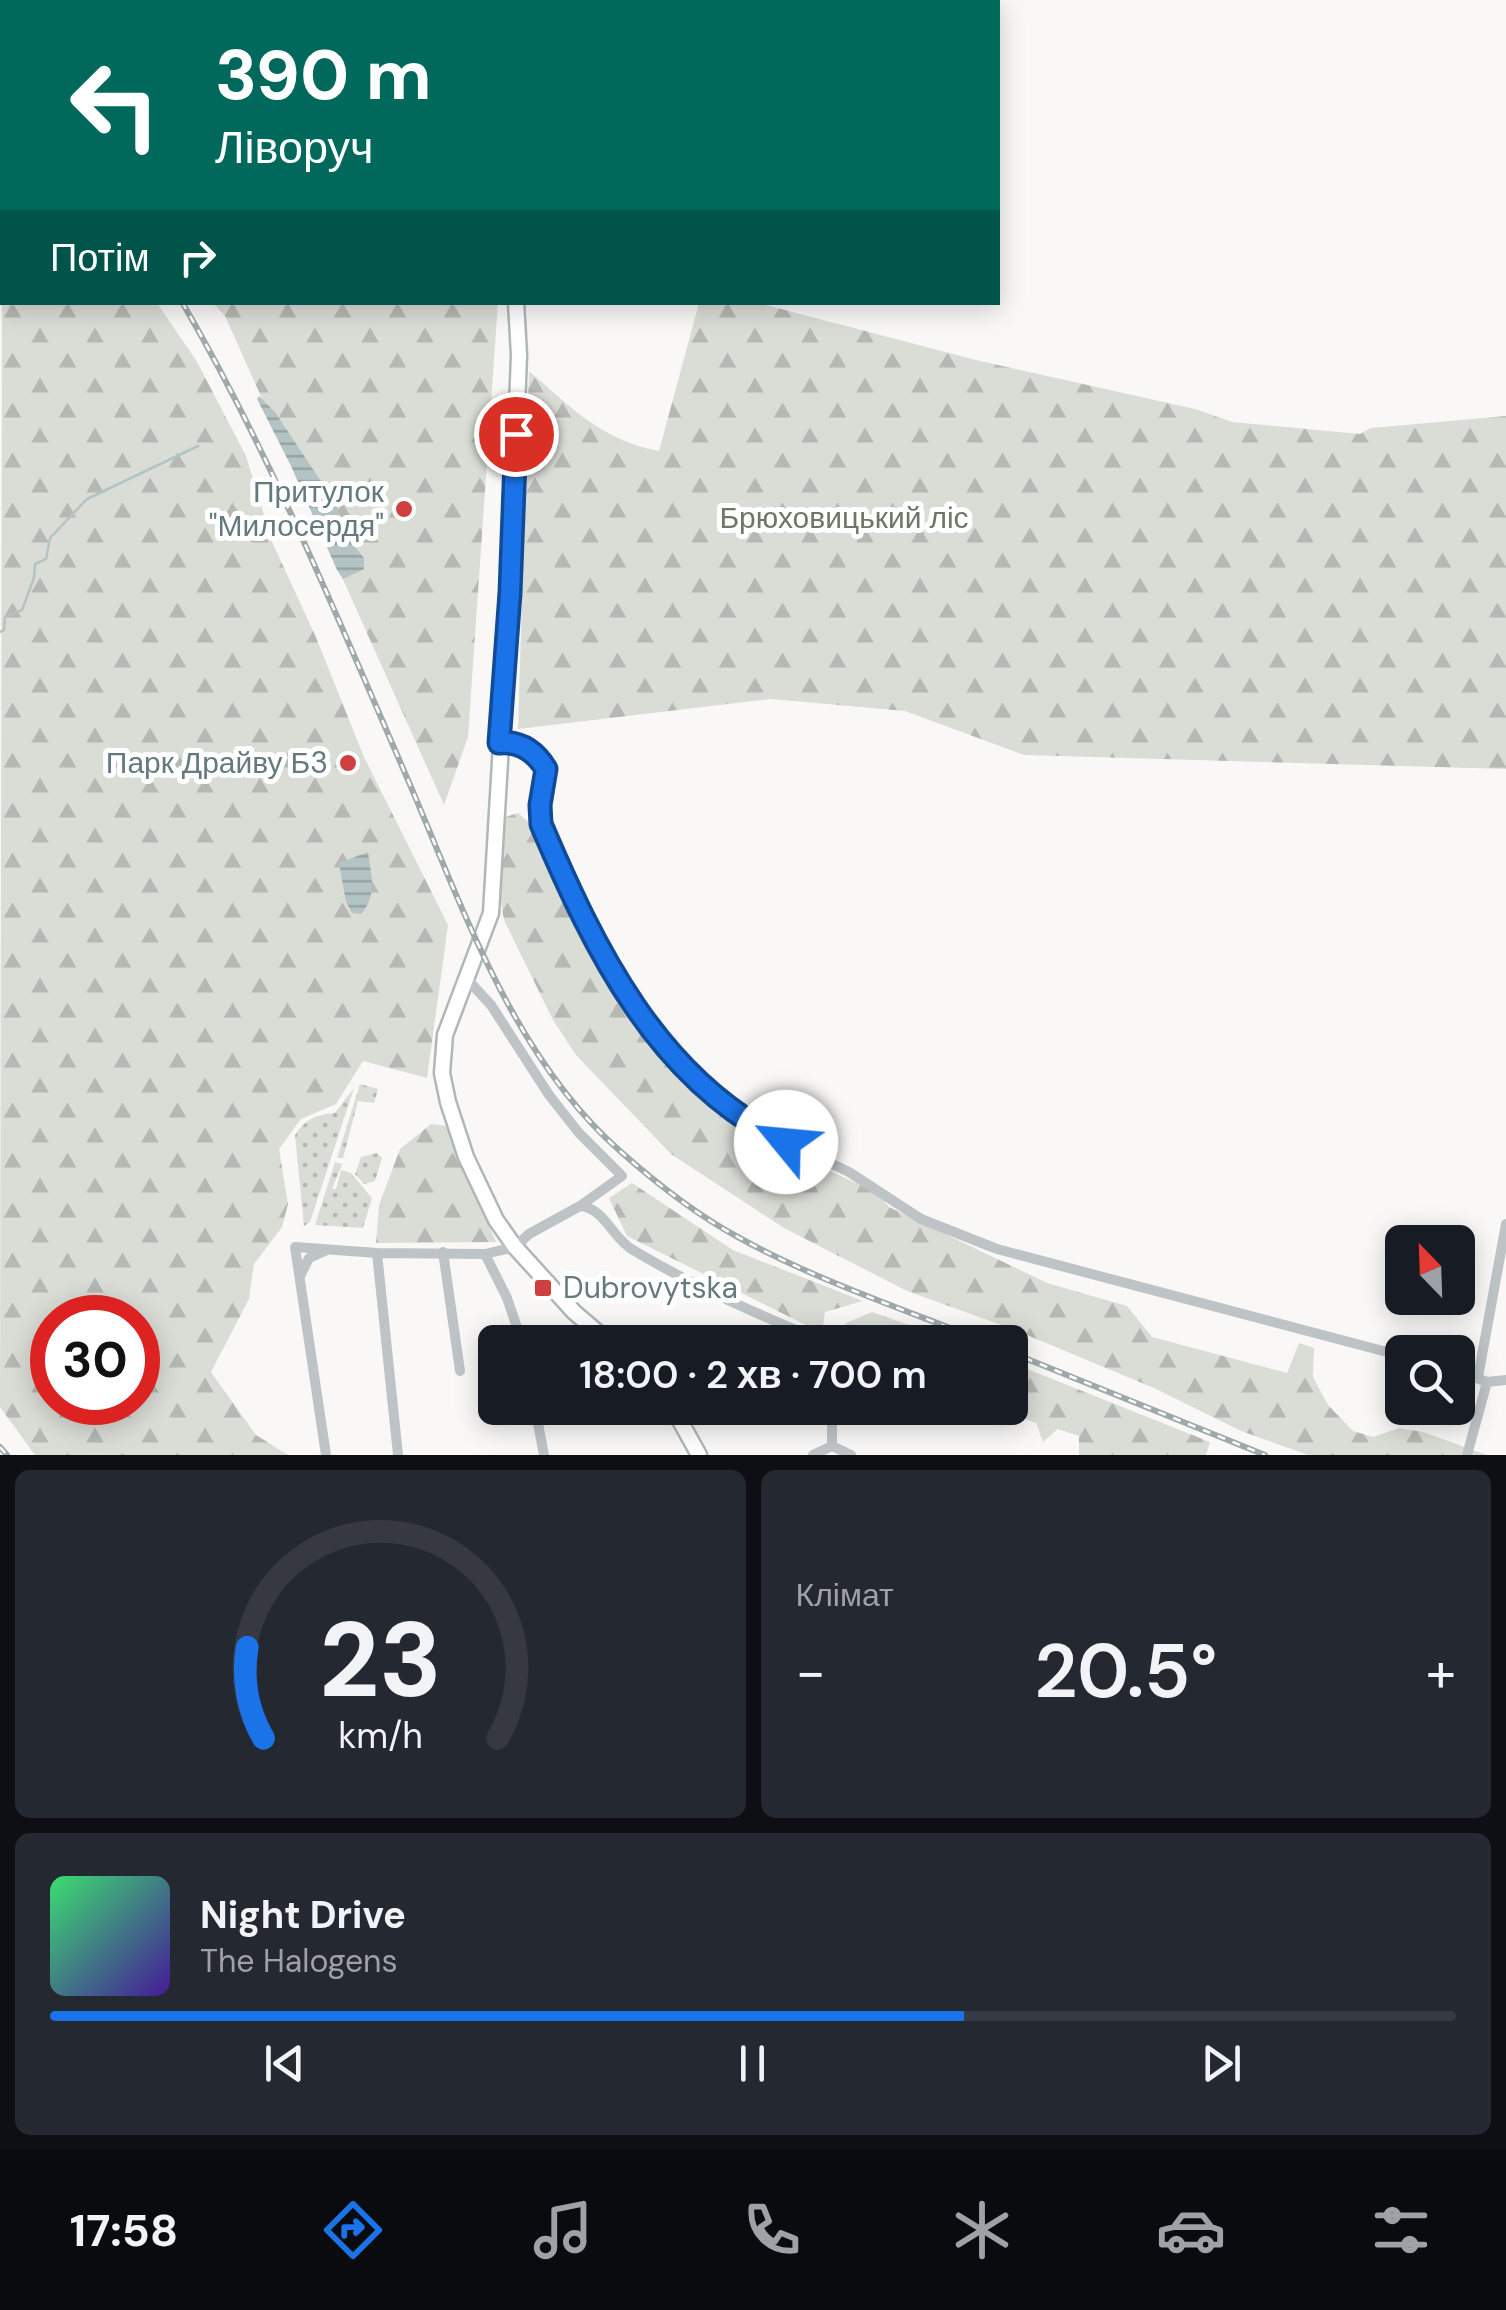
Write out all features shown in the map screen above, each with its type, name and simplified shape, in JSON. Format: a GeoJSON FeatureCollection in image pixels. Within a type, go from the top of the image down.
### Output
{"type":"FeatureCollection","features":[{"type":"Feature","properties":{"kind":"main road"},"geometry":{"type":"LineString","coordinates":[[516,305],[519,355],[510,593],[491,913],[445,1035],[444,1085],[477,1184],[515,1248],[589,1325]]}},
{"type":"Feature","properties":{"kind":"main road"},"geometry":{"type":"LineString","coordinates":[[682,1425],[699,1455]]}},
{"type":"Feature","properties":{"kind":"street"},"geometry":{"type":"LineString","coordinates":[[499,743],[514,742],[538,756],[546,769],[541,824],[599,952],[691,1077],[728,1110],[754,1127],[849,1172],[921,1219],[996,1249],[1385,1351]]}},
{"type":"Feature","properties":{"kind":"street"},"geometry":{"type":"LineString","coordinates":[[326,1455],[295,1247],[485,1254],[515,1248],[528,1234],[580,1206],[622,1176],[549,1096],[492,1004],[466,978]]}},
{"type":"Feature","properties":{"kind":"street"},"geometry":{"type":"LineString","coordinates":[[580,1206],[600,1215],[622,1244],[693,1286],[785,1325]]}},
{"type":"Feature","properties":{"kind":"street"},"geometry":{"type":"LineString","coordinates":[[1467,1455],[1506,1224]]}},
{"type":"Feature","properties":{"kind":"street"},"geometry":{"type":"LineString","coordinates":[[299,1277],[309,1258],[329,1250]]}},
{"type":"Feature","properties":{"kind":"street"},"geometry":{"type":"LineString","coordinates":[[443,1252],[460,1371]]}},
{"type":"Feature","properties":{"kind":"street"},"geometry":{"type":"LineString","coordinates":[[377,1253],[398,1455]]}},
{"type":"Feature","properties":{"kind":"street"},"geometry":{"type":"LineString","coordinates":[[485,1254],[508,1298],[517,1325]]}},
{"type":"Feature","properties":{"kind":"street"},"geometry":{"type":"LineString","coordinates":[[1475,1377],[1506,1380]]}},
{"type":"Feature","properties":{"kind":"street"},"geometry":{"type":"LineString","coordinates":[[538,1425],[544,1455]]}},
{"type":"Feature","properties":{"kind":"street"},"geometry":{"type":"LineString","coordinates":[[832,1425],[832,1446]]}},
{"type":"Feature","properties":{"kind":"street"},"geometry":{"type":"LineString","coordinates":[[814,1455],[832,1446]]}},
{"type":"Feature","properties":{"kind":"street"},"geometry":{"type":"LineString","coordinates":[[832,1446],[851,1455]]}},
{"type":"Feature","properties":{"kind":"green space"},"geometry":{"type":"Polygon","coordinates":[[[2,305],[158,305],[196,360],[246,456],[273,544],[364,757],[448,925],[427,1078],[363,1061],[336,1104],[301,1119],[279,1149],[288,1204],[282,1227],[254,1264],[249,1299],[211,1372],[256,1435],[288,1455],[35,1455],[0,1407],[2,305]]]}},
{"type":"Feature","properties":{"kind":"green space"},"geometry":{"type":"Polygon","coordinates":[[[215,305],[498,305],[468,737],[444,805],[225,316],[215,305]]]}},
{"type":"Feature","properties":{"kind":"green space","name":"Брюховицький ліс"},"geometry":{"type":"Polygon","coordinates":[[[698,305],[766,305],[976,360],[1195,409],[1232,422],[1360,434],[1371,428],[1506,416],[1506,769],[1024,755],[905,711],[771,699],[518,729],[529,371],[604,431],[659,451],[698,305]]]}},
{"type":"Feature","properties":{"kind":"green space"},"geometry":{"type":"Polygon","coordinates":[[[518,813],[537,829],[590,943],[640,1026],[708,1104],[771,1143],[877,1193],[889,1207],[1047,1283],[1127,1306],[1152,1337],[1287,1373],[1299,1343],[1314,1348],[1313,1377],[1328,1405],[1353,1431],[1373,1437],[1399,1428],[1423,1432],[1487,1455],[1308,1455],[1241,1431],[1154,1388],[1028,1335],[1028,1325],[1001,1325],[907,1291],[784,1228],[671,1154],[576,1055],[553,1020],[504,920],[500,896],[506,817],[518,813]]]}},
{"type":"Feature","properties":{"kind":"green space"},"geometry":{"type":"Polygon","coordinates":[[[360,1084],[378,1089],[374,1103],[358,1101],[343,1158],[337,1158],[360,1084]]]}},
{"type":"Feature","properties":{"kind":"green space"},"geometry":{"type":"Polygon","coordinates":[[[354,1088],[310,1222],[304,1226],[295,1135],[312,1119],[335,1113],[354,1088]]]}},
{"type":"Feature","properties":{"kind":"green space"},"geometry":{"type":"Polygon","coordinates":[[[431,1124],[447,1126],[496,1242],[376,1243],[379,1205],[400,1149],[431,1124]]]}},
{"type":"Feature","properties":{"kind":"green space"},"geometry":{"type":"Polygon","coordinates":[[[377,1153],[382,1158],[375,1181],[364,1184],[355,1174],[361,1157],[377,1153]]]}},
{"type":"Feature","properties":{"kind":"green space"},"geometry":{"type":"Polygon","coordinates":[[[335,1162],[342,1164],[332,1189],[336,1189],[341,1170],[351,1173],[372,1198],[363,1228],[315,1225],[335,1162]]]}},
{"type":"Feature","properties":{"kind":"green space"},"geometry":{"type":"Polygon","coordinates":[[[632,1183],[733,1250],[863,1301],[825,1312],[823,1325],[806,1325],[627,1236],[609,1198],[632,1183]]]}},
{"type":"Feature","properties":{"kind":"green space"},"geometry":{"type":"Polygon","coordinates":[[[872,1312],[909,1325],[845,1325],[872,1312]]]}},
{"type":"Feature","properties":{"kind":"green space"},"geometry":{"type":"Polygon","coordinates":[[[1028,1369],[1210,1442],[1206,1455],[1079,1455],[1079,1436],[1058,1429],[1043,1442],[1036,1423],[1028,1420],[1028,1369]]]}},
{"type":"Feature","properties":{"kind":"shaded area"},"geometry":{"type":"Polygon","coordinates":[[[259,396],[275,412],[336,504],[350,541],[364,558],[364,569],[343,579],[337,570],[257,399],[259,396]]]}},
{"type":"Feature","properties":{"kind":"shaded area"},"geometry":{"type":"Polygon","coordinates":[[[368,852],[370,900],[361,914],[352,913],[346,902],[339,863],[368,852]]]}},
{"type":"Feature","properties":{"kind":"waterway"},"geometry":{"type":"LineString","coordinates":[[0,632],[4,630],[5,617],[22,610],[35,564],[46,559],[50,538],[87,499],[198,446]]}},
{"type":"Feature","properties":{"kind":"railway"},"geometry":{"type":"LineString","coordinates":[[184,305],[245,419],[302,538],[494,978],[549,1071],[582,1113],[620,1151],[720,1227],[828,1280],[943,1325]]}},
{"type":"Feature","properties":{"kind":"railway"},"geometry":{"type":"LineString","coordinates":[[1028,1359],[1265,1455]]}},
{"type":"Feature","properties":{"kind":"railway"},"geometry":{"type":"LineString","coordinates":[[0,1447],[7,1455]]}},
{"type":"Feature","properties":{"kind":"place","name":"Притулок \"Милосердя\""},"geometry":{"type":"Point","coordinates":[404,509]}},
{"type":"Feature","properties":{"kind":"place","name":"Парк Драйву Б3"},"geometry":{"type":"Point","coordinates":[348,763]}},
{"type":"Feature","properties":{"kind":"place","name":"Dubrovytska"},"geometry":{"type":"Point","coordinates":[543,1288]}},
{"type":"Feature","properties":{"kind":"route"},"geometry":{"type":"LineString","coordinates":[[516,434],[499,743],[514,742],[538,756],[546,769],[541,824],[599,952],[633,1002],[710,1096],[754,1127],[786,1142]]}}]}
